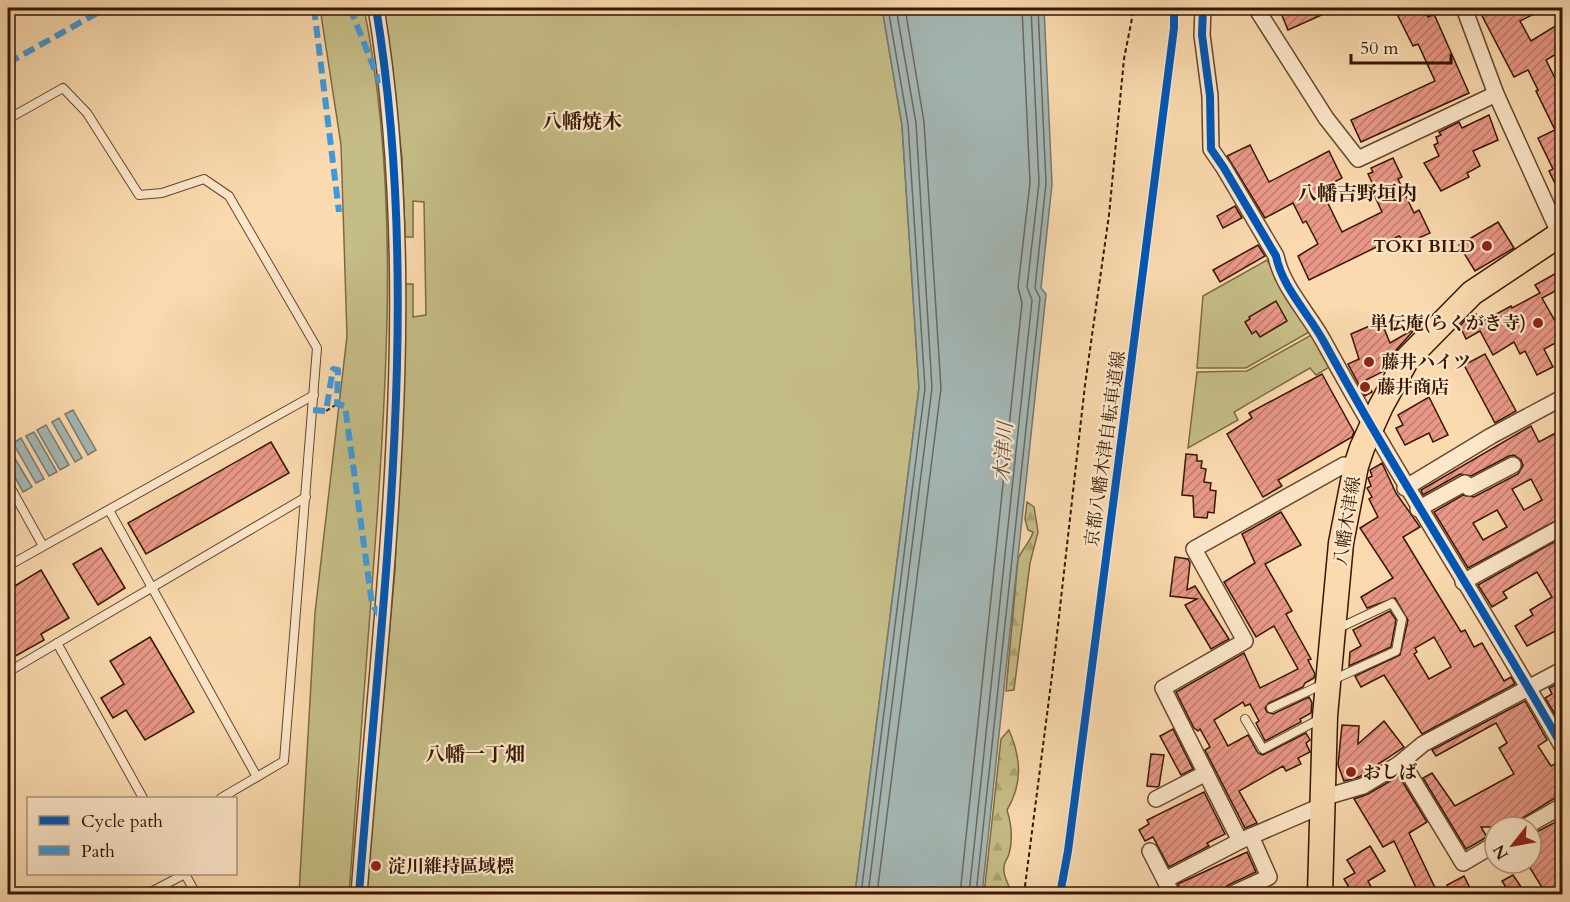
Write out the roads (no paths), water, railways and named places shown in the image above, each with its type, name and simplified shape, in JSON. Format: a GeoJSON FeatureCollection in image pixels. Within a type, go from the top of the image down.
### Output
{"type":"FeatureCollection","features":[{"type":"Feature","properties":{"kind":"main road","name":"八幡木津線"},"geometry":{"type":"LineString","coordinates":[[1320,894],[1325,716],[1341,543],[1356,466],[1371,428],[1407,359],[1472,293],[1561,234]]}},
{"type":"Feature","properties":{"kind":"street"},"geometry":{"type":"LineString","coordinates":[[359,894],[390,500],[397,334],[396,175],[387,76],[376,8]]}},
{"type":"Feature","properties":{"kind":"street"},"geometry":{"type":"LineString","coordinates":[[1203,8],[1202,35],[1210,96],[1213,155],[1224,168],[1276,256],[1279,270],[1322,338],[1405,488],[1530,688],[1563,746]]}},
{"type":"Feature","properties":{"kind":"street"},"geometry":{"type":"LineString","coordinates":[[1256,8],[1326,118],[1358,159],[1496,94]]}},
{"type":"Feature","properties":{"kind":"street"},"geometry":{"type":"LineString","coordinates":[[1464,8],[1496,94],[1561,234]]}},
{"type":"Feature","properties":{"kind":"street"},"geometry":{"type":"LineString","coordinates":[[1405,488],[1491,436],[1563,398]]}},
{"type":"Feature","properties":{"kind":"street"},"geometry":{"type":"LineString","coordinates":[[1232,894],[1269,877],[1206,773],[1163,688],[1245,641],[1194,549],[1344,465],[1356,466]]}},
{"type":"Feature","properties":{"kind":"street"},"geometry":{"type":"LineString","coordinates":[[1418,509],[1466,483],[1469,488],[1513,465]]}},
{"type":"Feature","properties":{"kind":"street"},"geometry":{"type":"LineString","coordinates":[[1463,582],[1563,527]]}},
{"type":"Feature","properties":{"kind":"street"},"geometry":{"type":"LineString","coordinates":[[1150,851],[1168,887],[1246,839],[1321,802],[1363,786],[1402,762],[1423,744],[1563,670]]}},
{"type":"Feature","properties":{"kind":"street"},"geometry":{"type":"LineString","coordinates":[[1402,762],[1463,862],[1483,851]]}},
{"type":"Feature","properties":{"kind":"street"},"geometry":{"type":"LineString","coordinates":[[1156,799],[1206,773]]}},
{"type":"Feature","properties":{"kind":"street"},"geometry":{"type":"LineString","coordinates":[[1543,817],[1563,806]]}},
{"type":"Feature","properties":{"kind":"lane"},"geometry":{"type":"LineString","coordinates":[[8,119],[63,88],[87,113],[138,195],[162,193],[204,179],[229,196],[317,348],[284,761],[223,797]]}},
{"type":"Feature","properties":{"kind":"lane"},"geometry":{"type":"LineString","coordinates":[[8,566],[314,395]]}},
{"type":"Feature","properties":{"kind":"lane"},"geometry":{"type":"LineString","coordinates":[[8,483],[43,546]]}},
{"type":"Feature","properties":{"kind":"lane"},"geometry":{"type":"LineString","coordinates":[[8,672],[306,497]]}},
{"type":"Feature","properties":{"kind":"lane"},"geometry":{"type":"LineString","coordinates":[[109,510],[257,777]]}},
{"type":"Feature","properties":{"kind":"lane"},"geometry":{"type":"LineString","coordinates":[[1271,708],[1396,651],[1402,619],[1392,603],[1334,630]]}},
{"type":"Feature","properties":{"kind":"lane"},"geometry":{"type":"LineString","coordinates":[[57,643],[142,797]]}},
{"type":"Feature","properties":{"kind":"lane"},"geometry":{"type":"LineString","coordinates":[[1245,719],[1263,749],[1325,716]]}},
{"type":"Feature","properties":{"kind":"lane"},"geometry":{"type":"LineString","coordinates":[[147,894],[181,875]]}},
{"type":"Feature","properties":{"kind":"lane"},"geometry":{"type":"LineString","coordinates":[[186,875],[196,894]]}},
{"type":"Feature","properties":{"kind":"water","name":"木津川"},"geometry":{"type":"Polygon","coordinates":[[[882,8],[1044,8],[1052,184],[1041,288],[1046,294],[982,894],[855,894],[919,388],[902,125],[882,8]]]}},
{"type":"Feature","properties":{"kind":"water"},"geometry":{"type":"Polygon","coordinates":[[[73,410],[96,450],[88,455],[65,414],[73,410]]]}},
{"type":"Feature","properties":{"kind":"water"},"geometry":{"type":"Polygon","coordinates":[[[59,418],[82,458],[75,462],[52,422],[59,418]]]}},
{"type":"Feature","properties":{"kind":"water"},"geometry":{"type":"Polygon","coordinates":[[[46,425],[69,465],[60,470],[37,430],[46,425]]]}},
{"type":"Feature","properties":{"kind":"water"},"geometry":{"type":"Polygon","coordinates":[[[34,432],[57,472],[49,476],[26,436],[34,432]]]}},
{"type":"Feature","properties":{"kind":"water"},"geometry":{"type":"Polygon","coordinates":[[[21,438],[44,479],[36,483],[13,443],[21,438]]]}},
{"type":"Feature","properties":{"kind":"water"},"geometry":{"type":"Polygon","coordinates":[[[8,447],[32,487],[23,492],[8,464],[8,447]]]}},
{"type":"Feature","properties":{"kind":"place","name":"TOKI BILD"},"geometry":{"type":"Point","coordinates":[1487,246]}},
{"type":"Feature","properties":{"kind":"place","name":"単伝庵(らくがき寺)"},"geometry":{"type":"Point","coordinates":[1538,323]}},
{"type":"Feature","properties":{"kind":"place","name":"藤井ハイツ"},"geometry":{"type":"Point","coordinates":[1369,362]}},
{"type":"Feature","properties":{"kind":"place","name":"藤井商店"},"geometry":{"type":"Point","coordinates":[1365,387]}},
{"type":"Feature","properties":{"kind":"place","name":"おしば"},"geometry":{"type":"Point","coordinates":[1351,772]}},
{"type":"Feature","properties":{"kind":"place","name":"淀川維持區域標"},"geometry":{"type":"Point","coordinates":[376,866]}},
{"type":"Feature","properties":{"kind":"district","name":"八幡焼木"},"geometry":{"type":"Point","coordinates":[582,121]}},
{"type":"Feature","properties":{"kind":"district","name":"八幡吉野垣内"},"geometry":{"type":"Point","coordinates":[1357,193]}},
{"type":"Feature","properties":{"kind":"district","name":"八幡一丁畑"},"geometry":{"type":"Point","coordinates":[475,754]}}]}
